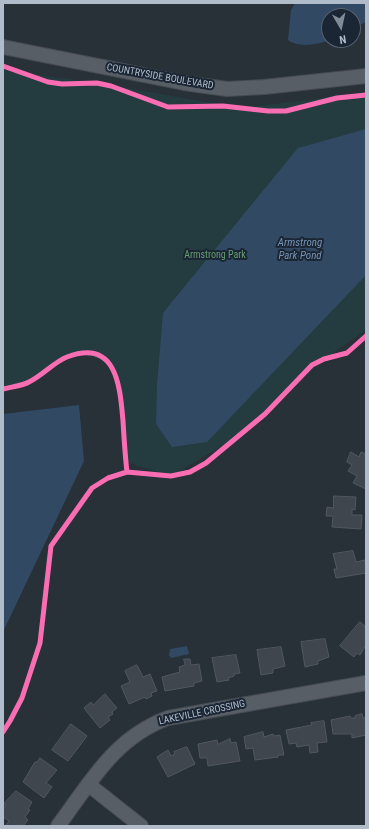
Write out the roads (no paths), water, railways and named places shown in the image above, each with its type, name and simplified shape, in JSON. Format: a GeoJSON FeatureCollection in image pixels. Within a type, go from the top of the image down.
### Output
{"type":"FeatureCollection","features":[{"type":"Feature","properties":{"kind":"street","name":"COUNTRYSIDE BOULEVARD"},"geometry":{"type":"LineString","coordinates":[[3,47],[184,83],[227,89],[366,76]]}},
{"type":"Feature","properties":{"kind":"street","name":"LAKEVILLE CROSSING"},"geometry":{"type":"LineString","coordinates":[[58,826],[88,785],[126,740],[156,723],[168,718],[366,683]]}},
{"type":"Feature","properties":{"kind":"street"},"geometry":{"type":"LineString","coordinates":[[88,785],[141,826]]}},
{"type":"Feature","properties":{"kind":"water"},"geometry":{"type":"Polygon","coordinates":[[[295,3],[366,3],[366,22],[361,24],[361,8],[321,8],[321,42],[302,45],[292,43],[288,40],[291,10],[295,3]]]}},
{"type":"Feature","properties":{"kind":"water","name":"Armstrong Park Pond"},"geometry":{"type":"Polygon","coordinates":[[[366,129],[366,275],[207,442],[172,447],[156,424],[157,385],[163,313],[298,148],[366,129]]]}},
{"type":"Feature","properties":{"kind":"water"},"geometry":{"type":"Polygon","coordinates":[[[79,405],[84,461],[3,632],[3,414],[79,405]]]}},
{"type":"Feature","properties":{"kind":"water"},"geometry":{"type":"Polygon","coordinates":[[[187,646],[189,654],[171,658],[169,655],[170,649],[187,646]]]}},
{"type":"Feature","properties":{"kind":"park label","name":"Armstrong Park"},"geometry":{"type":"Point","coordinates":[215,255]}}]}
